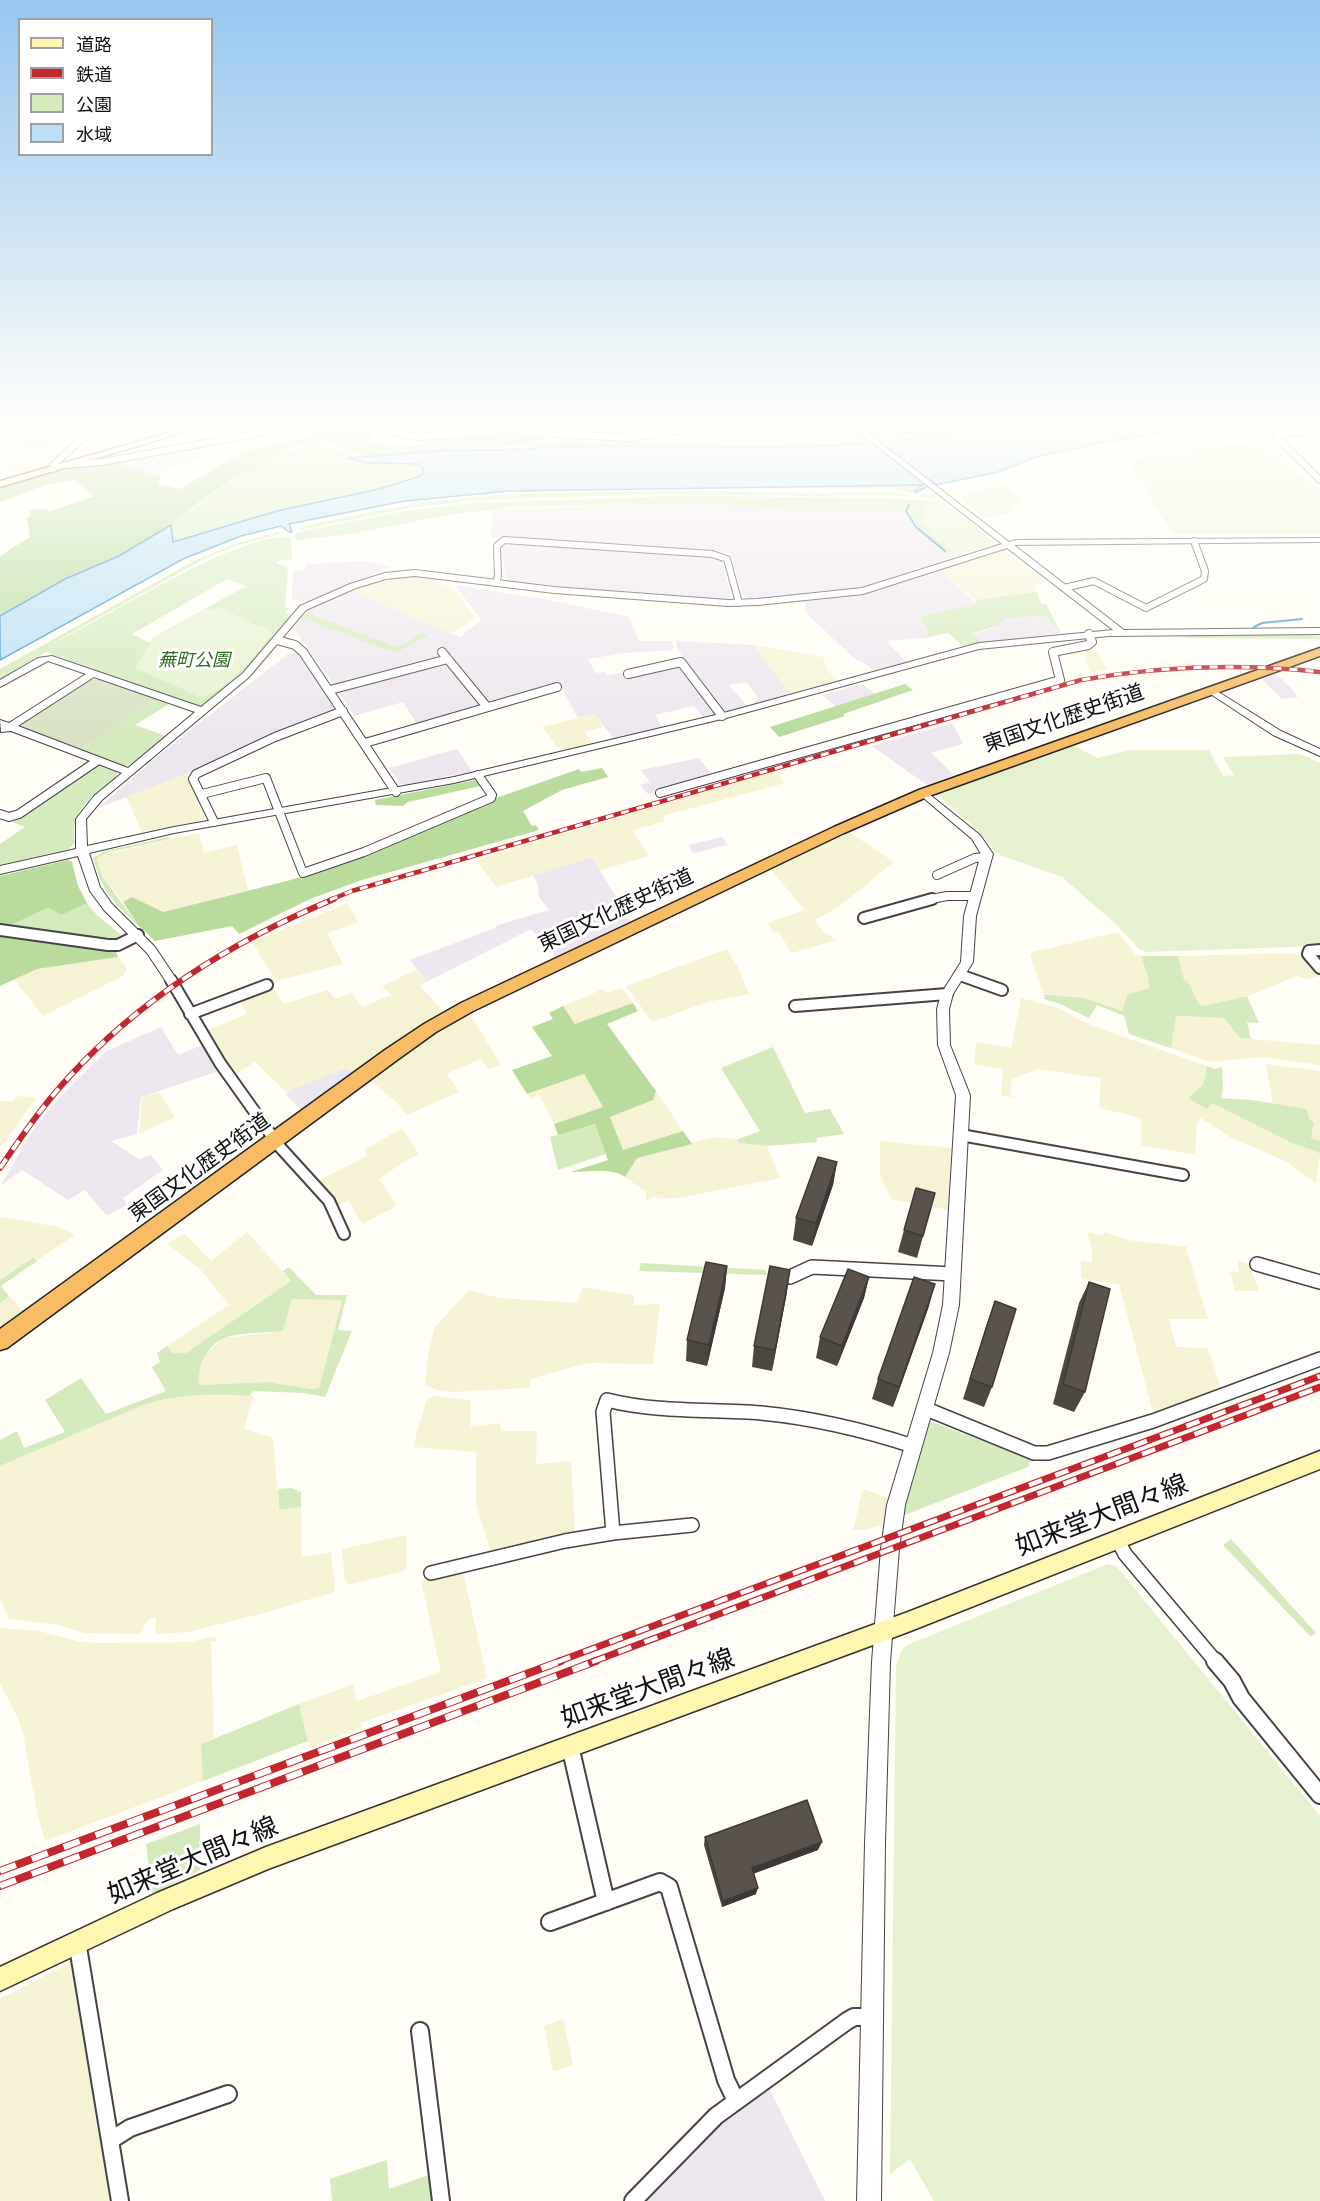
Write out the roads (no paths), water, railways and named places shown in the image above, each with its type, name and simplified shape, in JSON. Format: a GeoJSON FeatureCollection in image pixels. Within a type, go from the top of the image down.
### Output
{"type":"FeatureCollection","features":[{"type":"Feature","properties":{"kind":"highway","name":"東国文化歴史街道"},"geometry":{"type":"LineString","coordinates":[[0,1341],[391,1055],[430,1028],[467,1007],[839,830],[924,793],[1212,691],[1278,664],[1320,652]]}},
{"type":"Feature","properties":{"kind":"main road","name":"如来堂大間々線"},"geometry":{"type":"LineString","coordinates":[[0,1979],[77,1941],[266,1858],[885,1630],[1320,1460]]}},
{"type":"Feature","properties":{"kind":"street"},"geometry":{"type":"LineString","coordinates":[[987,528],[1121,632]]}},
{"type":"Feature","properties":{"kind":"street"},"geometry":{"type":"LineString","coordinates":[[496,583],[498,576],[497,546],[504,540],[712,554],[727,559],[739,603]]}},
{"type":"Feature","properties":{"kind":"street"},"geometry":{"type":"LineString","coordinates":[[344,1234],[332,1206],[275,1140],[215,1057],[171,980],[138,934],[108,907],[94,888],[82,850],[80,825],[84,812],[246,675],[307,605],[378,578],[415,573],[554,590],[739,603],[863,591],[1007,543],[1320,540]]}},
{"type":"Feature","properties":{"kind":"street"},"geometry":{"type":"LineString","coordinates":[[1065,588],[1094,581],[1146,608],[1204,579],[1205,571],[1194,541]]}},
{"type":"Feature","properties":{"kind":"street"},"geometry":{"type":"LineString","coordinates":[[0,870],[214,822],[396,792],[478,775],[722,716],[970,648],[1121,632],[1320,631]]}},
{"type":"Feature","properties":{"kind":"street"},"geometry":{"type":"LineString","coordinates":[[660,793],[1060,680],[1053,652],[1088,645],[1092,642],[1089,634]]}},
{"type":"Feature","properties":{"kind":"street"},"geometry":{"type":"LineString","coordinates":[[278,640],[291,643],[302,650],[396,792]]}},
{"type":"Feature","properties":{"kind":"street"},"geometry":{"type":"LineString","coordinates":[[330,690],[445,656],[487,707]]}},
{"type":"Feature","properties":{"kind":"street"},"geometry":{"type":"LineString","coordinates":[[0,684],[45,659],[53,659],[202,711]]}},
{"type":"Feature","properties":{"kind":"street"},"geometry":{"type":"LineString","coordinates":[[628,674],[681,662],[722,716]]}},
{"type":"Feature","properties":{"kind":"street"},"geometry":{"type":"LineString","coordinates":[[0,733],[5,725],[94,673]]}},
{"type":"Feature","properties":{"kind":"street"},"geometry":{"type":"LineString","coordinates":[[364,743],[557,687]]}},
{"type":"Feature","properties":{"kind":"street"},"geometry":{"type":"LineString","coordinates":[[1212,691],[1277,733],[1320,753]]}},
{"type":"Feature","properties":{"kind":"street"},"geometry":{"type":"LineString","coordinates":[[214,822],[194,779],[196,774],[275,737],[343,711]]}},
{"type":"Feature","properties":{"kind":"street"},"geometry":{"type":"LineString","coordinates":[[5,725],[129,772]]}},
{"type":"Feature","properties":{"kind":"street"},"geometry":{"type":"LineString","coordinates":[[0,814],[9,817],[19,814],[97,761]]}},
{"type":"Feature","properties":{"kind":"street"},"geometry":{"type":"LineString","coordinates":[[202,794],[266,778],[303,873],[364,852],[491,798],[492,795],[478,775]]}},
{"type":"Feature","properties":{"kind":"street"},"geometry":{"type":"LineString","coordinates":[[868,2201],[881,1662],[894,1514],[948,1321],[953,1274],[963,1095],[942,1035],[943,1009],[947,994],[969,957],[969,924],[986,857],[986,849],[980,840],[924,793]]}},
{"type":"Feature","properties":{"kind":"street"},"geometry":{"type":"LineString","coordinates":[[937,875],[975,858],[986,857]]}},
{"type":"Feature","properties":{"kind":"street"},"geometry":{"type":"LineString","coordinates":[[864,918],[936,899],[959,895],[975,896]]}},
{"type":"Feature","properties":{"kind":"street"},"geometry":{"type":"LineString","coordinates":[[0,930],[108,945],[118,945],[138,934]]}},
{"type":"Feature","properties":{"kind":"street"},"geometry":{"type":"LineString","coordinates":[[1320,950],[1309,951],[1308,954],[1320,968]]}},
{"type":"Feature","properties":{"kind":"street"},"geometry":{"type":"LineString","coordinates":[[960,975],[1002,990]]}},
{"type":"Feature","properties":{"kind":"street"},"geometry":{"type":"LineString","coordinates":[[190,1014],[267,986]]}},
{"type":"Feature","properties":{"kind":"street"},"geometry":{"type":"LineString","coordinates":[[795,1006],[947,994]]}},
{"type":"Feature","properties":{"kind":"street"},"geometry":{"type":"LineString","coordinates":[[961,1135],[1183,1175]]}},
{"type":"Feature","properties":{"kind":"street"},"geometry":{"type":"LineString","coordinates":[[1257,1264],[1320,1282]]}},
{"type":"Feature","properties":{"kind":"street"},"geometry":{"type":"LineString","coordinates":[[790,1277],[812,1267],[953,1274]]}},
{"type":"Feature","properties":{"kind":"street"},"geometry":{"type":"LineString","coordinates":[[924,1408],[1041,1454],[1153,1420],[1320,1359]]}},
{"type":"Feature","properties":{"kind":"street"},"geometry":{"type":"LineString","coordinates":[[613,1533],[603,1412],[607,1400],[627,1405],[698,1412],[737,1412],[810,1419],[856,1428],[913,1446]]}},
{"type":"Feature","properties":{"kind":"street"},"geometry":{"type":"LineString","coordinates":[[431,1573],[565,1541],[613,1533],[693,1526]]}},
{"type":"Feature","properties":{"kind":"street"},"geometry":{"type":"LineString","coordinates":[[1117,1539],[1125,1554],[1232,1681],[1241,1698],[1320,1795]]}},
{"type":"Feature","properties":{"kind":"street"},"geometry":{"type":"LineString","coordinates":[[570,1746],[606,1902]]}},
{"type":"Feature","properties":{"kind":"street"},"geometry":{"type":"LineString","coordinates":[[550,1922],[660,1882],[669,1887],[726,2080],[736,2101]]}},
{"type":"Feature","properties":{"kind":"street"},"geometry":{"type":"LineString","coordinates":[[77,1941],[120,2201]]}},
{"type":"Feature","properties":{"kind":"street"},"geometry":{"type":"LineString","coordinates":[[633,2201],[699,2132],[736,2101],[847,2021],[854,2017],[872,2018]]}},
{"type":"Feature","properties":{"kind":"street"},"geometry":{"type":"LineString","coordinates":[[420,2031],[441,2201]]}},
{"type":"Feature","properties":{"kind":"street"},"geometry":{"type":"LineString","coordinates":[[111,2139],[129,2128],[228,2094]]}},
{"type":"Feature","properties":{"kind":"water"},"geometry":{"type":"Polygon","coordinates":[[[166,528],[171,528],[173,542],[221,528],[274,528],[241,536],[183,559],[0,660],[0,616],[65,579],[119,556],[166,528]]]}},
{"type":"Feature","properties":{"kind":"waterway"},"geometry":{"type":"LineString","coordinates":[[917,528],[945,551]]}},
{"type":"Feature","properties":{"kind":"waterway"},"geometry":{"type":"LineString","coordinates":[[1254,627],[1262,623],[1302,619]]}},
{"type":"Feature","properties":{"kind":"railway"},"geometry":{"type":"LineString","coordinates":[[330,900],[352,891],[1081,680],[1200,667],[1260,667],[1320,672]]}},
{"type":"Feature","properties":{"kind":"railway"},"geometry":{"type":"LineString","coordinates":[[0,1168],[59,1088],[97,1048],[127,1021],[159,996],[226,952],[297,915],[334,899]]}},
{"type":"Feature","properties":{"kind":"railway"},"geometry":{"type":"LineString","coordinates":[[557,1662],[1320,1376]]}},
{"type":"Feature","properties":{"kind":"railway"},"geometry":{"type":"LineString","coordinates":[[592,1662],[1320,1387]]}},
{"type":"Feature","properties":{"kind":"railway"},"geometry":{"type":"LineString","coordinates":[[0,1871],[561,1661]]}},
{"type":"Feature","properties":{"kind":"railway"},"geometry":{"type":"LineString","coordinates":[[0,1886],[596,1661]]}},
{"type":"Feature","properties":{"kind":"park label","name":"蕪町公園"},"geometry":{"type":"Point","coordinates":[194,661]}}]}
